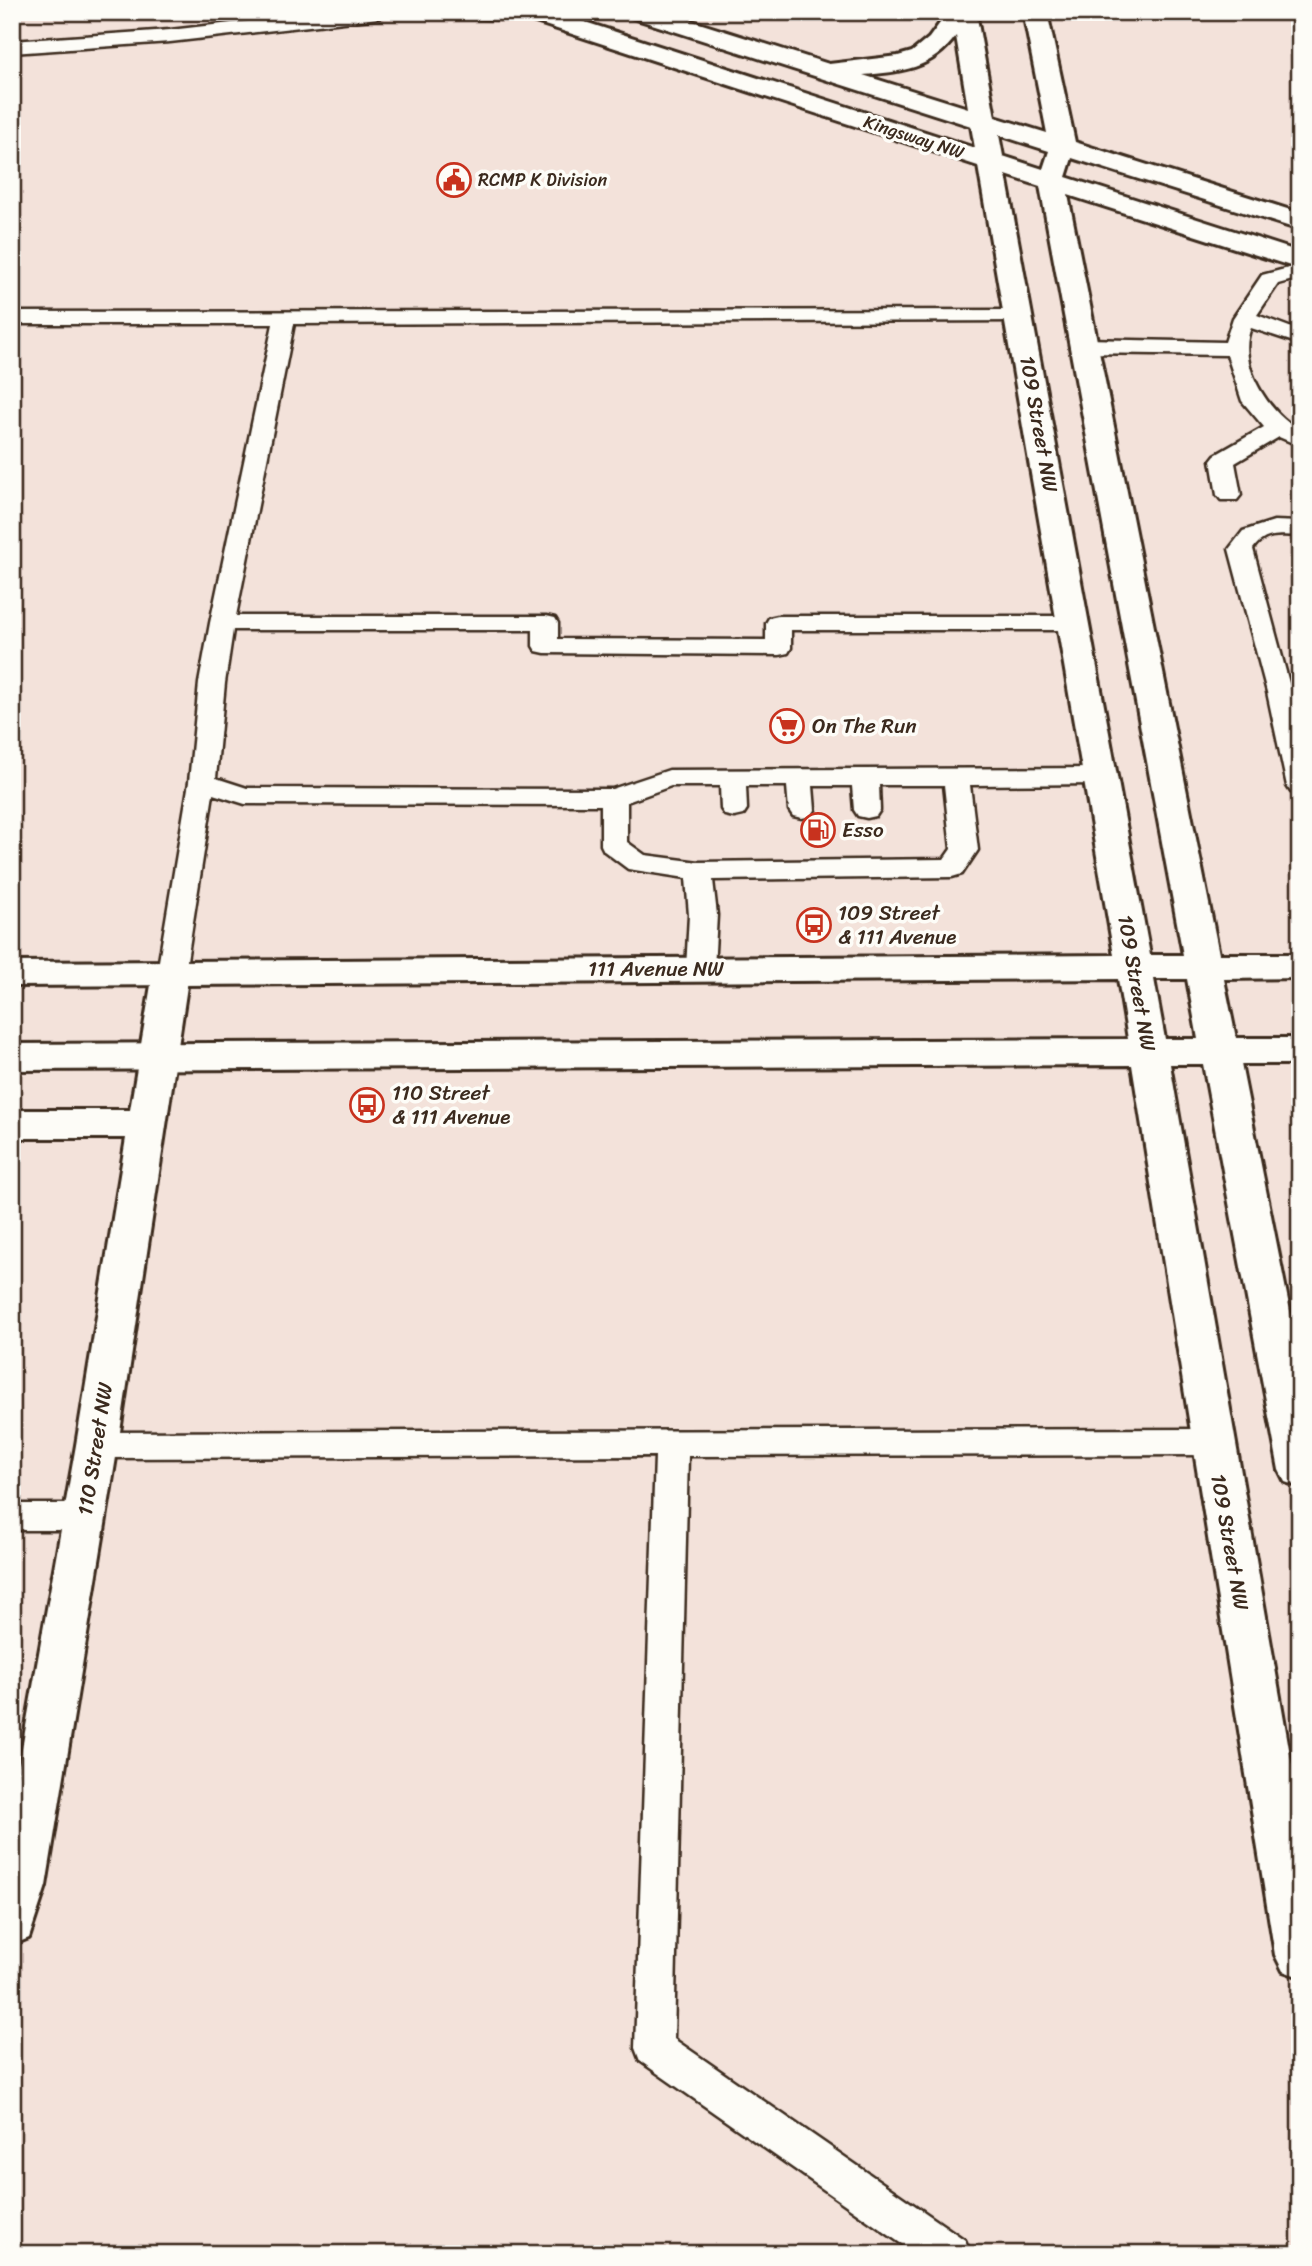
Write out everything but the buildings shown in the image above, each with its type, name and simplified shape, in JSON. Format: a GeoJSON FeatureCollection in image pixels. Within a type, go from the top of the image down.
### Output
{"type":"FeatureCollection","features":[{"type":"Feature","properties":{"kind":"main road","name":"Kingsway NW"},"geometry":{"type":"LineString","coordinates":[[639,12],[1300,222]]}},
{"type":"Feature","properties":{"kind":"main road"},"geometry":{"type":"LineString","coordinates":[[823,71],[905,61],[928,54],[962,12]]}},
{"type":"Feature","properties":{"kind":"main road","name":"109 Street NW"},"geometry":{"type":"LineString","coordinates":[[962,12],[992,162],[1101,776],[1300,1955]]}},
{"type":"Feature","properties":{"kind":"main road"},"geometry":{"type":"LineString","coordinates":[[1035,12],[1063,147],[1052,181],[1298,1449]]}},
{"type":"Feature","properties":{"kind":"main road","name":"Kingsway NW"},"geometry":{"type":"LineString","coordinates":[[534,14],[1300,261]]}},
{"type":"Feature","properties":{"kind":"main road","name":"111 Avenue NW"},"geometry":{"type":"LineString","coordinates":[[12,974],[1300,966]]}},
{"type":"Feature","properties":{"kind":"main road","name":"110 Street NW"},"geometry":{"type":"LineString","coordinates":[[12,1923],[22,1886],[85,1517],[171,973]]}},
{"type":"Feature","properties":{"kind":"main road"},"geometry":{"type":"LineString","coordinates":[[12,1057],[1300,1051]]}},
{"type":"Feature","properties":{"kind":"main road"},"geometry":{"type":"LineString","coordinates":[[12,1124],[146,1124]]}},
{"type":"Feature","properties":{"kind":"lane"},"geometry":{"type":"LineString","coordinates":[[281,23],[304,12]]}},
{"type":"Feature","properties":{"kind":"lane"},"geometry":{"type":"LineString","coordinates":[[12,47],[170,36],[379,12]]}},
{"type":"Feature","properties":{"kind":"lane"},"geometry":{"type":"LineString","coordinates":[[471,12],[534,14]]}},
{"type":"Feature","properties":{"kind":"lane"},"geometry":{"type":"LineString","coordinates":[[1300,271],[1270,280],[1244,318],[1235,339],[1253,401],[1278,428],[1300,439]]}},
{"type":"Feature","properties":{"kind":"lane"},"geometry":{"type":"LineString","coordinates":[[12,318],[1020,316]]}},
{"type":"Feature","properties":{"kind":"lane"},"geometry":{"type":"LineString","coordinates":[[171,973],[202,782],[212,683],[222,623],[285,317]]}},
{"type":"Feature","properties":{"kind":"lane"},"geometry":{"type":"LineString","coordinates":[[1244,318],[1300,338]]}},
{"type":"Feature","properties":{"kind":"lane"},"geometry":{"type":"LineString","coordinates":[[1084,346],[1237,349]]}},
{"type":"Feature","properties":{"kind":"lane"},"geometry":{"type":"LineString","coordinates":[[1229,495],[1223,460],[1278,428]]}},
{"type":"Feature","properties":{"kind":"lane"},"geometry":{"type":"LineString","coordinates":[[1300,529],[1283,528],[1254,533],[1245,540],[1241,549],[1280,692],[1300,786]]}},
{"type":"Feature","properties":{"kind":"lane"},"geometry":{"type":"LineString","coordinates":[[222,623],[546,623],[545,646],[779,648],[778,623],[1073,623]]}},
{"type":"Feature","properties":{"kind":"lane"},"geometry":{"type":"LineString","coordinates":[[202,782],[245,796],[614,797],[669,778],[1101,776]]}},
{"type":"Feature","properties":{"kind":"lane"},"geometry":{"type":"LineString","coordinates":[[865,777],[867,810]]}},
{"type":"Feature","properties":{"kind":"lane"},"geometry":{"type":"LineString","coordinates":[[614,797],[614,845],[638,863],[699,871],[736,860],[873,860],[953,868],[965,850],[956,777]]}},
{"type":"Feature","properties":{"kind":"lane"},"geometry":{"type":"LineString","coordinates":[[733,778],[734,809]]}},
{"type":"Feature","properties":{"kind":"lane"},"geometry":{"type":"LineString","coordinates":[[799,778],[802,810]]}},
{"type":"Feature","properties":{"kind":"lane"},"geometry":{"type":"LineString","coordinates":[[699,871],[703,915],[700,969]]}},
{"type":"Feature","properties":{"kind":"lane"},"geometry":{"type":"LineString","coordinates":[[97,1445],[1213,1442]]}},
{"type":"Feature","properties":{"kind":"lane"},"geometry":{"type":"LineString","coordinates":[[672,1445],[654,2048],[951,2254]]}},
{"type":"Feature","properties":{"kind":"lane"},"geometry":{"type":"LineString","coordinates":[[12,1517],[85,1517]]}},
{"type":"Feature","properties":{"kind":"place","name":"RCMP K Division"},"geometry":{"type":"Point","coordinates":[454,180]}},
{"type":"Feature","properties":{"kind":"place","name":"On The Run"},"geometry":{"type":"Point","coordinates":[787,726]}},
{"type":"Feature","properties":{"kind":"place","name":"Esso"},"geometry":{"type":"Point","coordinates":[818,830]}},
{"type":"Feature","properties":{"kind":"place","name":"109 Street & 111 Avenue"},"geometry":{"type":"Point","coordinates":[814,925]}},
{"type":"Feature","properties":{"kind":"place","name":"110 Street & 111 Avenue"},"geometry":{"type":"Point","coordinates":[367,1105]}}]}
